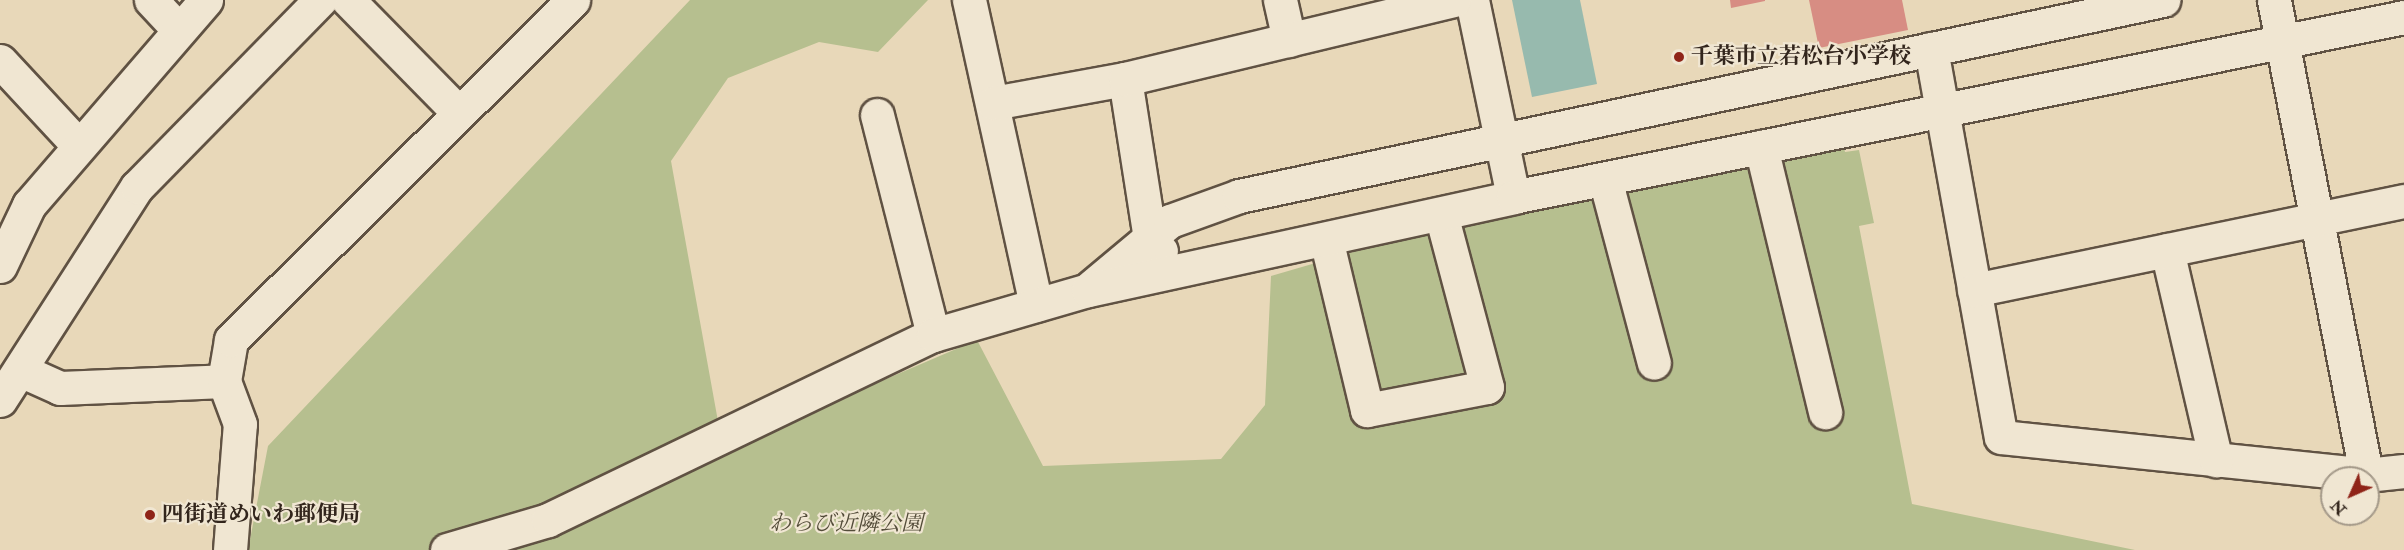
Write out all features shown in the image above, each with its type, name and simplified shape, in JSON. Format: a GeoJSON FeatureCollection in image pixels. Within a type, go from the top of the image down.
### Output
{"type":"FeatureCollection","features":[{"type":"Feature","properties":{"kind":"street"},"geometry":{"type":"LineString","coordinates":[[151,0],[179,30]]}},
{"type":"Feature","properties":{"kind":"street"},"geometry":{"type":"LineString","coordinates":[[0,266],[29,205],[78,145],[206,0]]}},
{"type":"Feature","properties":{"kind":"street"},"geometry":{"type":"LineString","coordinates":[[0,400],[137,187],[320,0]]}},
{"type":"Feature","properties":{"kind":"street"},"geometry":{"type":"LineString","coordinates":[[348,0],[459,114]]}},
{"type":"Feature","properties":{"kind":"street"},"geometry":{"type":"LineString","coordinates":[[230,550],[240,424],[224,381],[231,340],[573,0]]}},
{"type":"Feature","properties":{"kind":"street"},"geometry":{"type":"LineString","coordinates":[[969,0],[1036,305]]}},
{"type":"Feature","properties":{"kind":"street"},"geometry":{"type":"LineString","coordinates":[[1280,0],[1289,40]]}},
{"type":"Feature","properties":{"kind":"street"},"geometry":{"type":"LineString","coordinates":[[993,103],[1125,80],[1454,0]]}},
{"type":"Feature","properties":{"kind":"street"},"geometry":{"type":"LineString","coordinates":[[1472,0],[1503,140],[1513,197]]}},
{"type":"Feature","properties":{"kind":"street"},"geometry":{"type":"LineString","coordinates":[[1088,291],[1170,221],[1239,196],[2163,0]]}},
{"type":"Feature","properties":{"kind":"street"},"geometry":{"type":"LineString","coordinates":[[2274,0],[2364,466]]}},
{"type":"Feature","properties":{"kind":"street"},"geometry":{"type":"LineString","coordinates":[[447,550],[548,520],[933,335],[1036,305],[1088,291],[1513,197],[2404,17]]}},
{"type":"Feature","properties":{"kind":"street"},"geometry":{"type":"LineString","coordinates":[[1931,49],[2001,437],[2320,470]]}},
{"type":"Feature","properties":{"kind":"street"},"geometry":{"type":"LineString","coordinates":[[0,61],[78,145]]}},
{"type":"Feature","properties":{"kind":"street"},"geometry":{"type":"LineString","coordinates":[[1125,80],[1150,239],[1179,271]]}},
{"type":"Feature","properties":{"kind":"street"},"geometry":{"type":"LineString","coordinates":[[877,115],[933,335]]}},
{"type":"Feature","properties":{"kind":"street"},"geometry":{"type":"LineString","coordinates":[[1761,147],[1825,412]]}},
{"type":"Feature","properties":{"kind":"street"},"geometry":{"type":"LineString","coordinates":[[1605,179],[1654,363]]}},
{"type":"Feature","properties":{"kind":"street"},"geometry":{"type":"LineString","coordinates":[[1974,290],[2404,201]]}},
{"type":"Feature","properties":{"kind":"street"},"geometry":{"type":"LineString","coordinates":[[1326,239],[1367,410],[1487,387],[1441,214]]}},
{"type":"Feature","properties":{"kind":"street"},"geometry":{"type":"LineString","coordinates":[[2167,250],[2216,460]]}},
{"type":"Feature","properties":{"kind":"street"},"geometry":{"type":"LineString","coordinates":[[20,370],[60,388],[224,381]]}},
{"type":"Feature","properties":{"kind":"street"},"geometry":{"type":"LineString","coordinates":[[2380,474],[2404,471]]}},
{"type":"Feature","properties":{"kind":"green space","name":"わらび近隣公園"},"geometry":{"type":"Polygon","coordinates":[[[690,0],[928,0],[878,52],[819,42],[728,78],[671,161],[723,449],[977,340],[1043,466],[1221,459],[1265,405],[1271,276],[1501,209],[1843,144],[1845,152],[1859,150],[1874,223],[1859,226],[1912,504],[2135,550],[248,550],[268,446],[690,0]]]}},
{"type":"Feature","properties":{"kind":"water"},"geometry":{"type":"Polygon","coordinates":[[[1512,0],[1580,0],[1597,84],[1532,97],[1512,0]]]}},
{"type":"Feature","properties":{"kind":"building"},"geometry":{"type":"Polygon","coordinates":[[[1730,0],[1765,0],[1765,1],[1731,8],[1730,0]]]}},
{"type":"Feature","properties":{"kind":"building"},"geometry":{"type":"Polygon","coordinates":[[[1809,0],[1902,0],[1908,30],[1819,48],[1809,0]]]}},
{"type":"Feature","properties":{"kind":"place","name":"千葉市立若松台小学校"},"geometry":{"type":"Point","coordinates":[1679,57]}},
{"type":"Feature","properties":{"kind":"place","name":"四街道めいわ郵便局"},"geometry":{"type":"Point","coordinates":[150,515]}}]}
